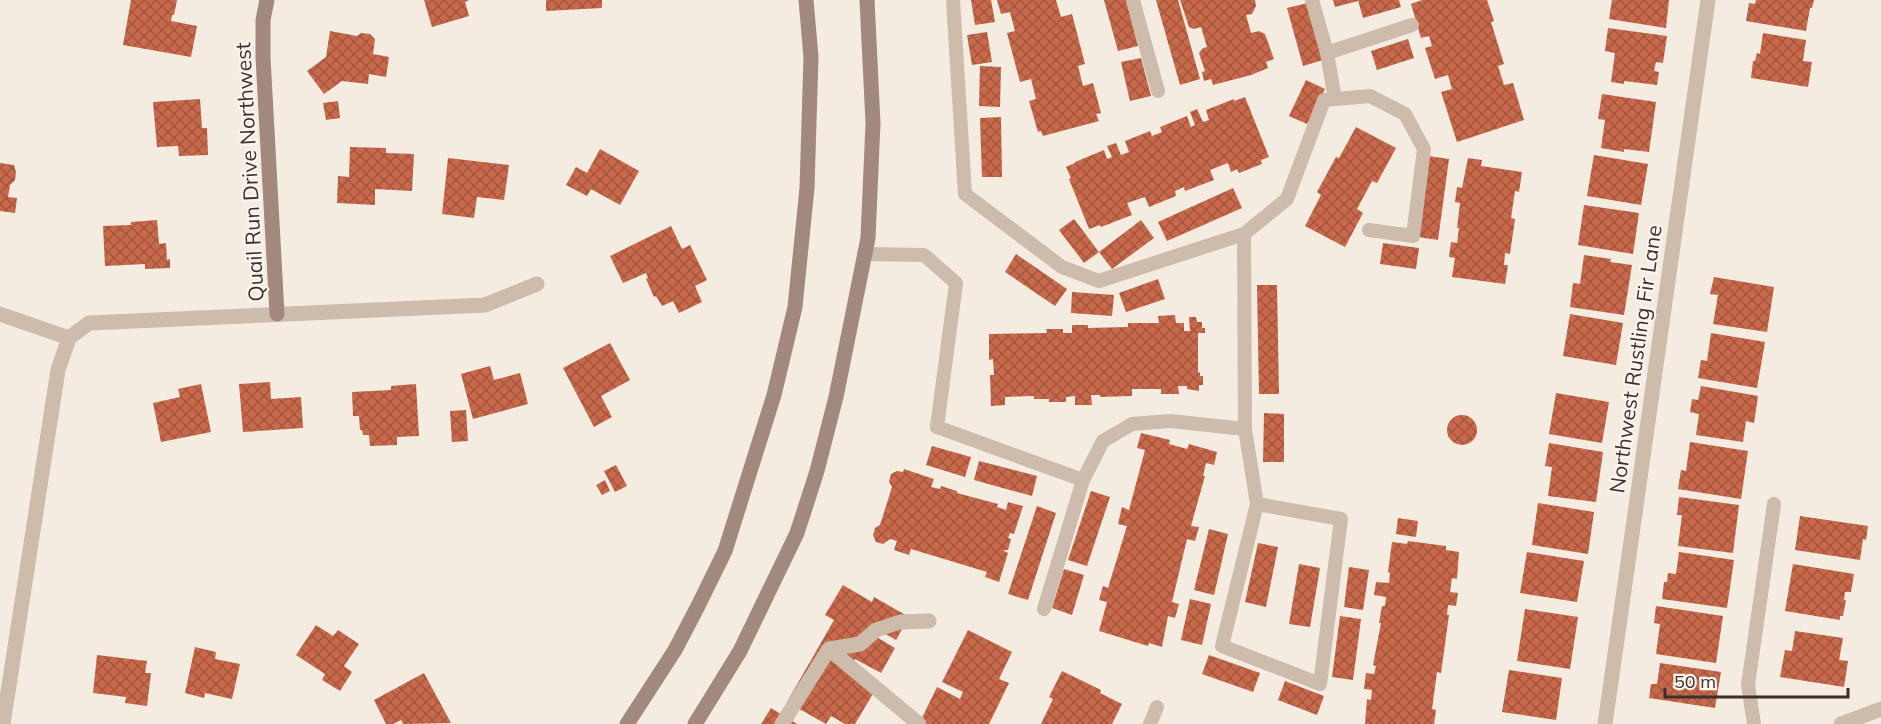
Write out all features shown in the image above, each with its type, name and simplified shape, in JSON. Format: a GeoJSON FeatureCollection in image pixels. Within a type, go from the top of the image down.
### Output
{"type":"FeatureCollection","features":[{"type":"Feature","properties":{"kind":"main road","name":"Quail Run Drive Northwest"},"geometry":{"type":"LineString","coordinates":[[267,0],[263,20],[263,57],[277,314]]}},
{"type":"Feature","properties":{"kind":"main road"},"geometry":{"type":"LineString","coordinates":[[627,724],[675,650],[725,551],[774,395],[795,307],[807,188],[811,57],[806,0]]}},
{"type":"Feature","properties":{"kind":"main road"},"geometry":{"type":"LineString","coordinates":[[695,724],[740,651],[797,533],[817,471],[836,397],[868,238],[873,123],[867,0]]}},
{"type":"Feature","properties":{"kind":"street","name":"Northwest Rustling Fir Lane"},"geometry":{"type":"LineString","coordinates":[[1605,724],[1708,0]]}},
{"type":"Feature","properties":{"kind":"street"},"geometry":{"type":"LineString","coordinates":[[277,314],[486,305],[537,284]]}},
{"type":"Feature","properties":{"kind":"street"},"geometry":{"type":"LineString","coordinates":[[0,314],[69,338],[57,370],[4,680],[3,724]]}},
{"type":"Feature","properties":{"kind":"street","name":"Quail Run Drive Northwest"},"geometry":{"type":"LineString","coordinates":[[69,338],[89,324],[277,314]]}},
{"type":"Feature","properties":{"kind":"street"},"geometry":{"type":"LineString","coordinates":[[829,648],[860,644],[876,630],[900,622],[929,621]]}},
{"type":"Feature","properties":{"kind":"street"},"geometry":{"type":"LineString","coordinates":[[782,724],[829,648]]}},
{"type":"Feature","properties":{"kind":"street"},"geometry":{"type":"LineString","coordinates":[[829,648],[919,724]]}},
{"type":"Feature","properties":{"kind":"street"},"geometry":{"type":"LineString","coordinates":[[1841,724],[1881,710]]}},
{"type":"Feature","properties":{"kind":"lane"},"geometry":{"type":"LineString","coordinates":[[953,0],[965,194],[1062,267],[1099,281],[1244,234],[1287,199],[1324,100],[1370,96],[1405,114],[1424,148],[1413,236],[1369,230]]}},
{"type":"Feature","properties":{"kind":"lane"},"geometry":{"type":"LineString","coordinates":[[1133,0],[1158,91]]}},
{"type":"Feature","properties":{"kind":"lane"},"geometry":{"type":"LineString","coordinates":[[1312,0],[1327,53],[1335,99]]}},
{"type":"Feature","properties":{"kind":"lane"},"geometry":{"type":"LineString","coordinates":[[1327,53],[1412,25]]}},
{"type":"Feature","properties":{"kind":"lane"},"geometry":{"type":"LineString","coordinates":[[1244,234],[1245,429],[1257,504],[1222,645],[1320,684],[1341,519],[1257,504]]}},
{"type":"Feature","properties":{"kind":"lane"},"geometry":{"type":"LineString","coordinates":[[864,254],[924,255],[956,283],[937,427],[1083,480]]}},
{"type":"Feature","properties":{"kind":"lane"},"geometry":{"type":"LineString","coordinates":[[1044,609],[1083,480],[1104,441],[1132,424],[1170,421],[1245,429]]}},
{"type":"Feature","properties":{"kind":"lane"},"geometry":{"type":"LineString","coordinates":[[1754,724],[1748,685],[1774,504]]}},
{"type":"Feature","properties":{"kind":"lane"},"geometry":{"type":"LineString","coordinates":[[1150,724],[1157,707]]}},
{"type":"Feature","properties":{"kind":"building"},"geometry":{"type":"Polygon","coordinates":[[[131,0],[177,0],[171,21],[197,26],[191,57],[123,45],[131,0]]]}},
{"type":"Feature","properties":{"kind":"building"},"geometry":{"type":"Polygon","coordinates":[[[424,0],[469,0],[465,2],[469,16],[432,27],[424,0]]]}},
{"type":"Feature","properties":{"kind":"building"},"geometry":{"type":"Polygon","coordinates":[[[546,0],[602,0],[602,8],[546,11],[546,0]]]}},
{"type":"Feature","properties":{"kind":"building"},"geometry":{"type":"Polygon","coordinates":[[[971,0],[991,0],[995,22],[975,25],[971,0]]]}},
{"type":"Feature","properties":{"kind":"building"},"geometry":{"type":"Polygon","coordinates":[[[997,0],[1056,0],[1061,17],[1072,14],[1085,64],[1078,66],[1083,86],[1093,83],[1101,113],[1096,114],[1099,121],[1043,136],[1041,131],[1038,132],[1029,101],[1036,99],[1031,79],[1020,82],[1007,33],[1015,31],[1010,12],[1001,14],[997,0]]]}},
{"type":"Feature","properties":{"kind":"building"},"geometry":{"type":"Polygon","coordinates":[[[1104,0],[1126,0],[1138,46],[1118,51],[1104,0]]]}},
{"type":"Feature","properties":{"kind":"building"},"geometry":{"type":"Polygon","coordinates":[[[1156,0],[1178,0],[1200,79],[1180,85],[1156,0]]]}},
{"type":"Feature","properties":{"kind":"building"},"geometry":{"type":"Polygon","coordinates":[[[1180,0],[1255,0],[1256,6],[1252,14],[1246,15],[1251,33],[1259,31],[1265,34],[1274,59],[1266,62],[1268,68],[1213,85],[1211,79],[1204,81],[1202,72],[1205,71],[1199,53],[1207,47],[1201,27],[1194,29],[1189,27],[1180,0]]]}},
{"type":"Feature","properties":{"kind":"building"},"geometry":{"type":"Polygon","coordinates":[[[1333,0],[1358,0],[1358,1],[1335,7],[1333,0]]]}},
{"type":"Feature","properties":{"kind":"building"},"geometry":{"type":"Polygon","coordinates":[[[1358,0],[1399,0],[1401,7],[1363,18],[1358,0]]]}},
{"type":"Feature","properties":{"kind":"building"},"geometry":{"type":"Polygon","coordinates":[[[1422,0],[1487,0],[1504,64],[1498,66],[1504,85],[1513,83],[1524,120],[1457,142],[1441,92],[1452,89],[1448,75],[1435,79],[1425,48],[1432,46],[1429,36],[1421,38],[1411,4],[1422,0]]]}},
{"type":"Feature","properties":{"kind":"building"},"geometry":{"type":"Polygon","coordinates":[[[1612,0],[1669,0],[1666,28],[1609,19],[1612,0]]]}},
{"type":"Feature","properties":{"kind":"building"},"geometry":{"type":"Polygon","coordinates":[[[1756,0],[1814,0],[1810,8],[1806,31],[1746,21],[1749,3],[1755,4],[1756,0]]]}},
{"type":"Feature","properties":{"kind":"building"},"geometry":{"type":"Polygon","coordinates":[[[1308,3],[1323,60],[1303,66],[1287,8],[1308,3]]]}},
{"type":"Feature","properties":{"kind":"building"},"geometry":{"type":"Polygon","coordinates":[[[1608,28],[1667,36],[1663,63],[1656,62],[1654,71],[1659,72],[1657,85],[1624,81],[1624,84],[1611,82],[1615,53],[1605,51],[1608,28]]]}},
{"type":"Feature","properties":{"kind":"building"},"geometry":{"type":"Polygon","coordinates":[[[330,31],[357,36],[361,33],[370,34],[375,39],[373,54],[389,57],[386,77],[369,74],[368,84],[342,81],[324,94],[307,71],[326,57],[330,31]]]}},
{"type":"Feature","properties":{"kind":"building"},"geometry":{"type":"Polygon","coordinates":[[[987,32],[992,62],[972,65],[967,35],[987,32]]]}},
{"type":"Feature","properties":{"kind":"building"},"geometry":{"type":"Polygon","coordinates":[[[1763,33],[1806,40],[1803,61],[1812,62],[1808,87],[1751,78],[1753,61],[1757,53],[1760,54],[1763,33]]]}},
{"type":"Feature","properties":{"kind":"building"},"geometry":{"type":"Polygon","coordinates":[[[1408,39],[1414,58],[1377,70],[1371,51],[1408,39]]]}},
{"type":"Feature","properties":{"kind":"building"},"geometry":{"type":"Polygon","coordinates":[[[1141,58],[1151,96],[1130,101],[1121,62],[1141,58]]]}},
{"type":"Feature","properties":{"kind":"building"},"geometry":{"type":"Polygon","coordinates":[[[980,66],[1001,67],[1000,107],[979,106],[980,66]]]}},
{"type":"Feature","properties":{"kind":"building"},"geometry":{"type":"Polygon","coordinates":[[[1306,80],[1325,89],[1307,124],[1289,116],[1306,80]]]}},
{"type":"Feature","properties":{"kind":"building"},"geometry":{"type":"Polygon","coordinates":[[[1602,94],[1656,102],[1649,152],[1624,149],[1624,152],[1601,148],[1605,120],[1598,119],[1602,94]]]}},
{"type":"Feature","properties":{"kind":"building"},"geometry":{"type":"Polygon","coordinates":[[[1245,97],[1269,157],[1261,160],[1262,164],[1239,173],[1237,169],[1231,172],[1228,163],[1210,170],[1214,180],[1185,191],[1184,187],[1175,191],[1176,196],[1149,207],[1145,197],[1127,203],[1132,215],[1101,227],[1100,225],[1089,229],[1066,167],[1104,150],[1107,159],[1112,157],[1107,146],[1116,143],[1121,155],[1129,152],[1125,141],[1150,131],[1152,136],[1162,132],[1160,127],[1187,116],[1191,127],[1195,125],[1190,112],[1197,109],[1203,122],[1209,120],[1206,110],[1245,97]]]}},
{"type":"Feature","properties":{"kind":"building"},"geometry":{"type":"Polygon","coordinates":[[[200,99],[202,128],[207,128],[208,155],[179,156],[178,146],[157,147],[153,102],[200,99]]]}},
{"type":"Feature","properties":{"kind":"building"},"geometry":{"type":"Polygon","coordinates":[[[338,101],[340,118],[326,120],[323,103],[338,101]]]}},
{"type":"Feature","properties":{"kind":"building"},"geometry":{"type":"Polygon","coordinates":[[[1001,117],[1002,177],[982,177],[980,118],[1001,117]]]}},
{"type":"Feature","properties":{"kind":"building"},"geometry":{"type":"Polygon","coordinates":[[[1356,127],[1396,148],[1377,183],[1372,181],[1357,209],[1363,213],[1345,247],[1305,226],[1321,195],[1317,192],[1356,127]]]}},
{"type":"Feature","properties":{"kind":"building"},"geometry":{"type":"Polygon","coordinates":[[[350,147],[386,148],[386,153],[414,154],[412,191],[375,189],[375,205],[337,203],[338,176],[349,177],[350,147]]]}},
{"type":"Feature","properties":{"kind":"building"},"geometry":{"type":"Polygon","coordinates":[[[600,149],[639,171],[620,205],[591,189],[587,196],[566,185],[576,167],[587,173],[600,149]]]}},
{"type":"Feature","properties":{"kind":"building"},"geometry":{"type":"Polygon","coordinates":[[[1594,155],[1648,164],[1641,205],[1587,196],[1594,155]]]}},
{"type":"Feature","properties":{"kind":"building"},"geometry":{"type":"Polygon","coordinates":[[[1429,156],[1449,159],[1438,240],[1418,237],[1429,156]]]}},
{"type":"Feature","properties":{"kind":"building"},"geometry":{"type":"Polygon","coordinates":[[[448,158],[509,165],[504,200],[477,197],[474,218],[442,214],[448,158]]]}},
{"type":"Feature","properties":{"kind":"building"},"geometry":{"type":"Polygon","coordinates":[[[1468,158],[1482,160],[1481,166],[1522,172],[1519,192],[1515,191],[1511,218],[1515,219],[1510,254],[1505,253],[1504,265],[1508,265],[1505,284],[1452,277],[1455,258],[1449,257],[1451,242],[1457,243],[1459,228],[1457,228],[1460,203],[1455,202],[1457,187],[1462,188],[1468,158]]]}},
{"type":"Feature","properties":{"kind":"building"},"geometry":{"type":"Polygon","coordinates":[[[0,163],[14,165],[15,180],[10,185],[8,197],[17,198],[15,213],[0,211],[0,163]]]}},
{"type":"Feature","properties":{"kind":"building"},"geometry":{"type":"Polygon","coordinates":[[[1233,188],[1242,208],[1167,241],[1158,222],[1233,188]]]}},
{"type":"Feature","properties":{"kind":"building"},"geometry":{"type":"Polygon","coordinates":[[[1584,205],[1639,213],[1633,254],[1578,245],[1584,205]]]}},
{"type":"Feature","properties":{"kind":"building"},"geometry":{"type":"Polygon","coordinates":[[[1074,219],[1099,252],[1084,263],[1059,230],[1074,219]]]}},
{"type":"Feature","properties":{"kind":"building"},"geometry":{"type":"Polygon","coordinates":[[[157,220],[159,244],[166,243],[170,268],[145,269],[145,264],[105,266],[103,226],[131,225],[131,222],[157,220]]]}},
{"type":"Feature","properties":{"kind":"building"},"geometry":{"type":"Polygon","coordinates":[[[1141,220],[1154,238],[1112,269],[1099,252],[1141,220]]]}},
{"type":"Feature","properties":{"kind":"building"},"geometry":{"type":"Polygon","coordinates":[[[671,226],[682,249],[690,245],[707,280],[695,286],[702,302],[679,313],[673,301],[662,306],[656,296],[654,297],[646,279],[648,278],[646,273],[623,283],[610,256],[671,226]]]}},
{"type":"Feature","properties":{"kind":"building"},"geometry":{"type":"Polygon","coordinates":[[[1383,243],[1419,248],[1416,269],[1380,264],[1383,243]]]}},
{"type":"Feature","properties":{"kind":"building"},"geometry":{"type":"Polygon","coordinates":[[[1016,254],[1067,289],[1055,306],[1005,272],[1016,254]]]}},
{"type":"Feature","properties":{"kind":"building"},"geometry":{"type":"Polygon","coordinates":[[[1584,255],[1632,265],[1624,315],[1570,307],[1573,283],[1580,284],[1584,255]]]}},
{"type":"Feature","properties":{"kind":"building"},"geometry":{"type":"Polygon","coordinates":[[[1714,277],[1774,287],[1767,332],[1713,324],[1718,295],[1710,294],[1714,277]]]}},
{"type":"Feature","properties":{"kind":"building"},"geometry":{"type":"Polygon","coordinates":[[[1158,279],[1165,299],[1126,312],[1119,293],[1158,279]]]}},
{"type":"Feature","properties":{"kind":"building"},"geometry":{"type":"Polygon","coordinates":[[[1257,285],[1277,285],[1279,394],[1259,394],[1257,285]]]}},
{"type":"Feature","properties":{"kind":"building"},"geometry":{"type":"Polygon","coordinates":[[[1072,292],[1114,295],[1112,316],[1071,313],[1072,292]]]}},
{"type":"Feature","properties":{"kind":"building"},"geometry":{"type":"Polygon","coordinates":[[[1570,314],[1623,323],[1616,365],[1563,356],[1570,314]]]}},
{"type":"Feature","properties":{"kind":"building"},"geometry":{"type":"Polygon","coordinates":[[[1175,315],[1176,323],[1184,323],[1184,331],[1190,331],[1189,317],[1196,317],[1197,322],[1202,322],[1202,328],[1205,328],[1205,333],[1198,333],[1198,373],[1200,372],[1200,376],[1203,376],[1203,385],[1199,385],[1199,391],[1187,389],[1187,386],[1178,386],[1179,394],[1161,394],[1161,389],[1132,389],[1132,396],[1091,395],[1092,405],[1075,405],[1075,396],[1066,397],[1066,402],[1049,402],[1049,399],[1034,399],[1034,396],[1005,397],[1005,405],[991,406],[990,375],[994,375],[993,359],[989,360],[989,334],[1047,333],[1046,329],[1063,329],[1063,333],[1072,333],[1072,325],[1088,325],[1088,328],[1128,327],[1128,323],[1159,323],[1158,316],[1175,315]]]}},
{"type":"Feature","properties":{"kind":"building"},"geometry":{"type":"Polygon","coordinates":[[[1711,333],[1765,342],[1757,388],[1698,378],[1701,360],[1707,361],[1711,333]]]}},
{"type":"Feature","properties":{"kind":"building"},"geometry":{"type":"Polygon","coordinates":[[[610,343],[630,380],[601,396],[612,417],[594,427],[563,368],[610,343]]]}},
{"type":"Feature","properties":{"kind":"building"},"geometry":{"type":"Polygon","coordinates":[[[490,366],[494,380],[520,373],[528,404],[473,419],[461,374],[490,366]]]}},
{"type":"Feature","properties":{"kind":"building"},"geometry":{"type":"Polygon","coordinates":[[[270,382],[271,399],[301,397],[303,428],[243,432],[239,384],[270,382]]]}},
{"type":"Feature","properties":{"kind":"building"},"geometry":{"type":"Polygon","coordinates":[[[201,384],[211,432],[161,442],[153,403],[180,397],[178,389],[201,384]]]}},
{"type":"Feature","properties":{"kind":"building"},"geometry":{"type":"Polygon","coordinates":[[[416,384],[419,436],[397,437],[397,445],[370,446],[369,435],[363,435],[360,430],[359,416],[353,416],[352,392],[391,390],[391,386],[416,384]]]}},
{"type":"Feature","properties":{"kind":"building"},"geometry":{"type":"Polygon","coordinates":[[[1701,386],[1758,396],[1754,423],[1746,421],[1743,442],[1696,435],[1699,414],[1690,412],[1692,399],[1698,400],[1701,386]]]}},
{"type":"Feature","properties":{"kind":"building"},"geometry":{"type":"Polygon","coordinates":[[[1556,393],[1609,402],[1602,443],[1549,434],[1556,393]]]}},
{"type":"Feature","properties":{"kind":"building"},"geometry":{"type":"Polygon","coordinates":[[[466,410],[468,441],[452,442],[450,411],[466,410]]]}},
{"type":"Feature","properties":{"kind":"building"},"geometry":{"type":"Polygon","coordinates":[[[1264,413],[1284,414],[1284,462],[1263,462],[1264,413]]]}},
{"type":"Feature","properties":{"kind":"building"},"geometry":{"type":"Polygon","coordinates":[[[1462,415],[1473,419],[1477,430],[1473,441],[1462,445],[1451,441],[1447,430],[1451,419],[1462,415]]]}},
{"type":"Feature","properties":{"kind":"building"},"geometry":{"type":"Polygon","coordinates":[[[1141,433],[1170,440],[1169,444],[1187,449],[1189,444],[1217,452],[1214,465],[1206,463],[1203,476],[1205,476],[1191,526],[1199,527],[1195,541],[1187,539],[1172,602],[1179,604],[1175,618],[1168,616],[1162,647],[1149,643],[1148,646],[1099,631],[1107,602],[1099,600],[1103,586],[1108,588],[1127,526],[1118,524],[1122,507],[1129,510],[1145,450],[1137,448],[1141,433]]]}},
{"type":"Feature","properties":{"kind":"building"},"geometry":{"type":"Polygon","coordinates":[[[1690,442],[1748,451],[1741,499],[1678,489],[1681,470],[1686,471],[1690,442]]]}},
{"type":"Feature","properties":{"kind":"building"},"geometry":{"type":"Polygon","coordinates":[[[1549,443],[1603,452],[1596,502],[1548,496],[1552,467],[1545,466],[1549,443]]]}},
{"type":"Feature","properties":{"kind":"building"},"geometry":{"type":"Polygon","coordinates":[[[932,446],[971,457],[965,477],[926,465],[932,446]]]}},
{"type":"Feature","properties":{"kind":"building"},"geometry":{"type":"Polygon","coordinates":[[[979,461],[1037,476],[1032,496],[974,480],[979,461]]]}},
{"type":"Feature","properties":{"kind":"building"},"geometry":{"type":"Polygon","coordinates":[[[616,465],[627,486],[615,492],[604,471],[616,465]]]}},
{"type":"Feature","properties":{"kind":"building"},"geometry":{"type":"Polygon","coordinates":[[[904,469],[934,479],[931,487],[940,489],[941,486],[957,491],[957,493],[998,504],[997,507],[1006,510],[1008,502],[1023,506],[1014,534],[1010,533],[1008,538],[1011,539],[1008,550],[1004,550],[1008,553],[999,582],[985,577],[987,572],[911,549],[909,555],[894,550],[897,541],[890,539],[883,544],[876,542],[873,535],[875,528],[880,525],[892,487],[889,482],[891,474],[897,471],[903,472],[904,469]]]}},
{"type":"Feature","properties":{"kind":"building"},"geometry":{"type":"Polygon","coordinates":[[[605,480],[610,491],[602,495],[596,485],[605,480]]]}},
{"type":"Feature","properties":{"kind":"building"},"geometry":{"type":"Polygon","coordinates":[[[1091,491],[1110,497],[1087,566],[1068,560],[1091,491]]]}},
{"type":"Feature","properties":{"kind":"building"},"geometry":{"type":"Polygon","coordinates":[[[1679,497],[1739,505],[1733,553],[1678,546],[1682,515],[1677,515],[1679,497]]]}},
{"type":"Feature","properties":{"kind":"building"},"geometry":{"type":"Polygon","coordinates":[[[1538,503],[1594,512],[1588,554],[1532,545],[1538,503]]]}},
{"type":"Feature","properties":{"kind":"building"},"geometry":{"type":"Polygon","coordinates":[[[1037,506],[1056,513],[1028,600],[1008,594],[1037,506]]]}},
{"type":"Feature","properties":{"kind":"building"},"geometry":{"type":"Polygon","coordinates":[[[1800,516],[1868,526],[1866,540],[1863,539],[1860,560],[1795,550],[1800,516]]]}},
{"type":"Feature","properties":{"kind":"building"},"geometry":{"type":"Polygon","coordinates":[[[1398,518],[1418,521],[1416,537],[1396,534],[1398,518]]]}},
{"type":"Feature","properties":{"kind":"building"},"geometry":{"type":"Polygon","coordinates":[[[1209,529],[1228,534],[1214,595],[1194,590],[1209,529]]]}},
{"type":"Feature","properties":{"kind":"building"},"geometry":{"type":"Polygon","coordinates":[[[1408,541],[1446,546],[1446,550],[1459,552],[1457,579],[1452,578],[1450,592],[1458,593],[1456,606],[1448,605],[1447,615],[1449,615],[1441,673],[1437,672],[1432,709],[1436,710],[1434,724],[1365,724],[1367,699],[1371,700],[1372,690],[1364,689],[1366,673],[1374,674],[1376,666],[1373,665],[1381,623],[1379,623],[1386,597],[1374,595],[1376,582],[1389,583],[1390,573],[1388,572],[1392,542],[1407,544],[1408,541]]]}},
{"type":"Feature","properties":{"kind":"building"},"geometry":{"type":"Polygon","coordinates":[[[1258,543],[1278,547],[1266,607],[1245,602],[1258,543]]]}},
{"type":"Feature","properties":{"kind":"building"},"geometry":{"type":"Polygon","coordinates":[[[1527,552],[1584,561],[1577,602],[1520,593],[1527,552]]]}},
{"type":"Feature","properties":{"kind":"building"},"geometry":{"type":"Polygon","coordinates":[[[1679,552],[1734,560],[1727,608],[1662,599],[1664,582],[1667,582],[1668,573],[1676,574],[1679,552]]]}},
{"type":"Feature","properties":{"kind":"building"},"geometry":{"type":"Polygon","coordinates":[[[1299,564],[1320,568],[1310,627],[1289,624],[1299,564]]]}},
{"type":"Feature","properties":{"kind":"building"},"geometry":{"type":"Polygon","coordinates":[[[1793,564],[1854,574],[1851,592],[1845,592],[1844,600],[1846,600],[1840,620],[1785,611],[1793,564]]]}},
{"type":"Feature","properties":{"kind":"building"},"geometry":{"type":"Polygon","coordinates":[[[1349,567],[1369,570],[1363,610],[1344,607],[1349,567]]]}},
{"type":"Feature","properties":{"kind":"building"},"geometry":{"type":"Polygon","coordinates":[[[1064,569],[1084,575],[1072,615],[1052,608],[1064,569]]]}},
{"type":"Feature","properties":{"kind":"building"},"geometry":{"type":"Polygon","coordinates":[[[843,585],[872,602],[874,597],[909,617],[896,640],[877,629],[873,635],[895,648],[881,673],[855,659],[852,666],[880,682],[855,724],[845,724],[831,716],[826,724],[787,702],[834,620],[825,615],[843,585]]]}},
{"type":"Feature","properties":{"kind":"building"},"geometry":{"type":"Polygon","coordinates":[[[1190,599],[1211,604],[1202,645],[1181,640],[1190,599]]]}},
{"type":"Feature","properties":{"kind":"building"},"geometry":{"type":"Polygon","coordinates":[[[1656,606],[1723,616],[1716,663],[1656,654],[1660,624],[1654,623],[1656,606]]]}},
{"type":"Feature","properties":{"kind":"building"},"geometry":{"type":"Polygon","coordinates":[[[1525,609],[1578,617],[1570,669],[1517,661],[1525,609]]]}},
{"type":"Feature","properties":{"kind":"building"},"geometry":{"type":"Polygon","coordinates":[[[1340,616],[1361,619],[1353,680],[1332,677],[1340,616]]]}},
{"type":"Feature","properties":{"kind":"building"},"geometry":{"type":"Polygon","coordinates":[[[316,625],[333,636],[338,630],[359,644],[344,666],[352,672],[340,691],[322,680],[325,674],[296,655],[316,625]]]}},
{"type":"Feature","properties":{"kind":"building"},"geometry":{"type":"Polygon","coordinates":[[[968,630],[1012,652],[999,679],[1009,683],[989,724],[919,724],[937,687],[960,699],[963,692],[942,682],[968,630]]]}},
{"type":"Feature","properties":{"kind":"building"},"geometry":{"type":"Polygon","coordinates":[[[1795,631],[1843,638],[1839,660],[1848,661],[1844,687],[1780,677],[1785,650],[1792,651],[1795,631]]]}},
{"type":"Feature","properties":{"kind":"building"},"geometry":{"type":"Polygon","coordinates":[[[195,647],[216,652],[215,659],[240,664],[232,699],[205,693],[204,698],[185,693],[195,647]]]}},
{"type":"Feature","properties":{"kind":"building"},"geometry":{"type":"Polygon","coordinates":[[[97,655],[147,661],[145,673],[151,673],[147,706],[125,703],[126,697],[93,693],[97,655]]]}},
{"type":"Feature","properties":{"kind":"building"},"geometry":{"type":"Polygon","coordinates":[[[1209,655],[1260,673],[1253,692],[1202,674],[1209,655]]]}},
{"type":"Feature","properties":{"kind":"building"},"geometry":{"type":"Polygon","coordinates":[[[1660,663],[1721,672],[1715,708],[1649,698],[1651,684],[1657,684],[1660,663]]]}},
{"type":"Feature","properties":{"kind":"building"},"geometry":{"type":"Polygon","coordinates":[[[1509,670],[1562,678],[1556,720],[1502,712],[1509,670]]]}},
{"type":"Feature","properties":{"kind":"building"},"geometry":{"type":"Polygon","coordinates":[[[1062,671],[1101,690],[1100,693],[1122,704],[1112,724],[1041,724],[1053,699],[1049,697],[1062,671]]]}},
{"type":"Feature","properties":{"kind":"building"},"geometry":{"type":"Polygon","coordinates":[[[424,673],[451,723],[403,724],[401,720],[393,724],[386,724],[374,700],[424,673]]]}},
{"type":"Feature","properties":{"kind":"building"},"geometry":{"type":"Polygon","coordinates":[[[1285,681],[1324,696],[1317,715],[1278,700],[1285,681]]]}},
{"type":"Feature","properties":{"kind":"building"},"geometry":{"type":"Polygon","coordinates":[[[771,708],[797,724],[761,724],[771,708]]]}}]}
